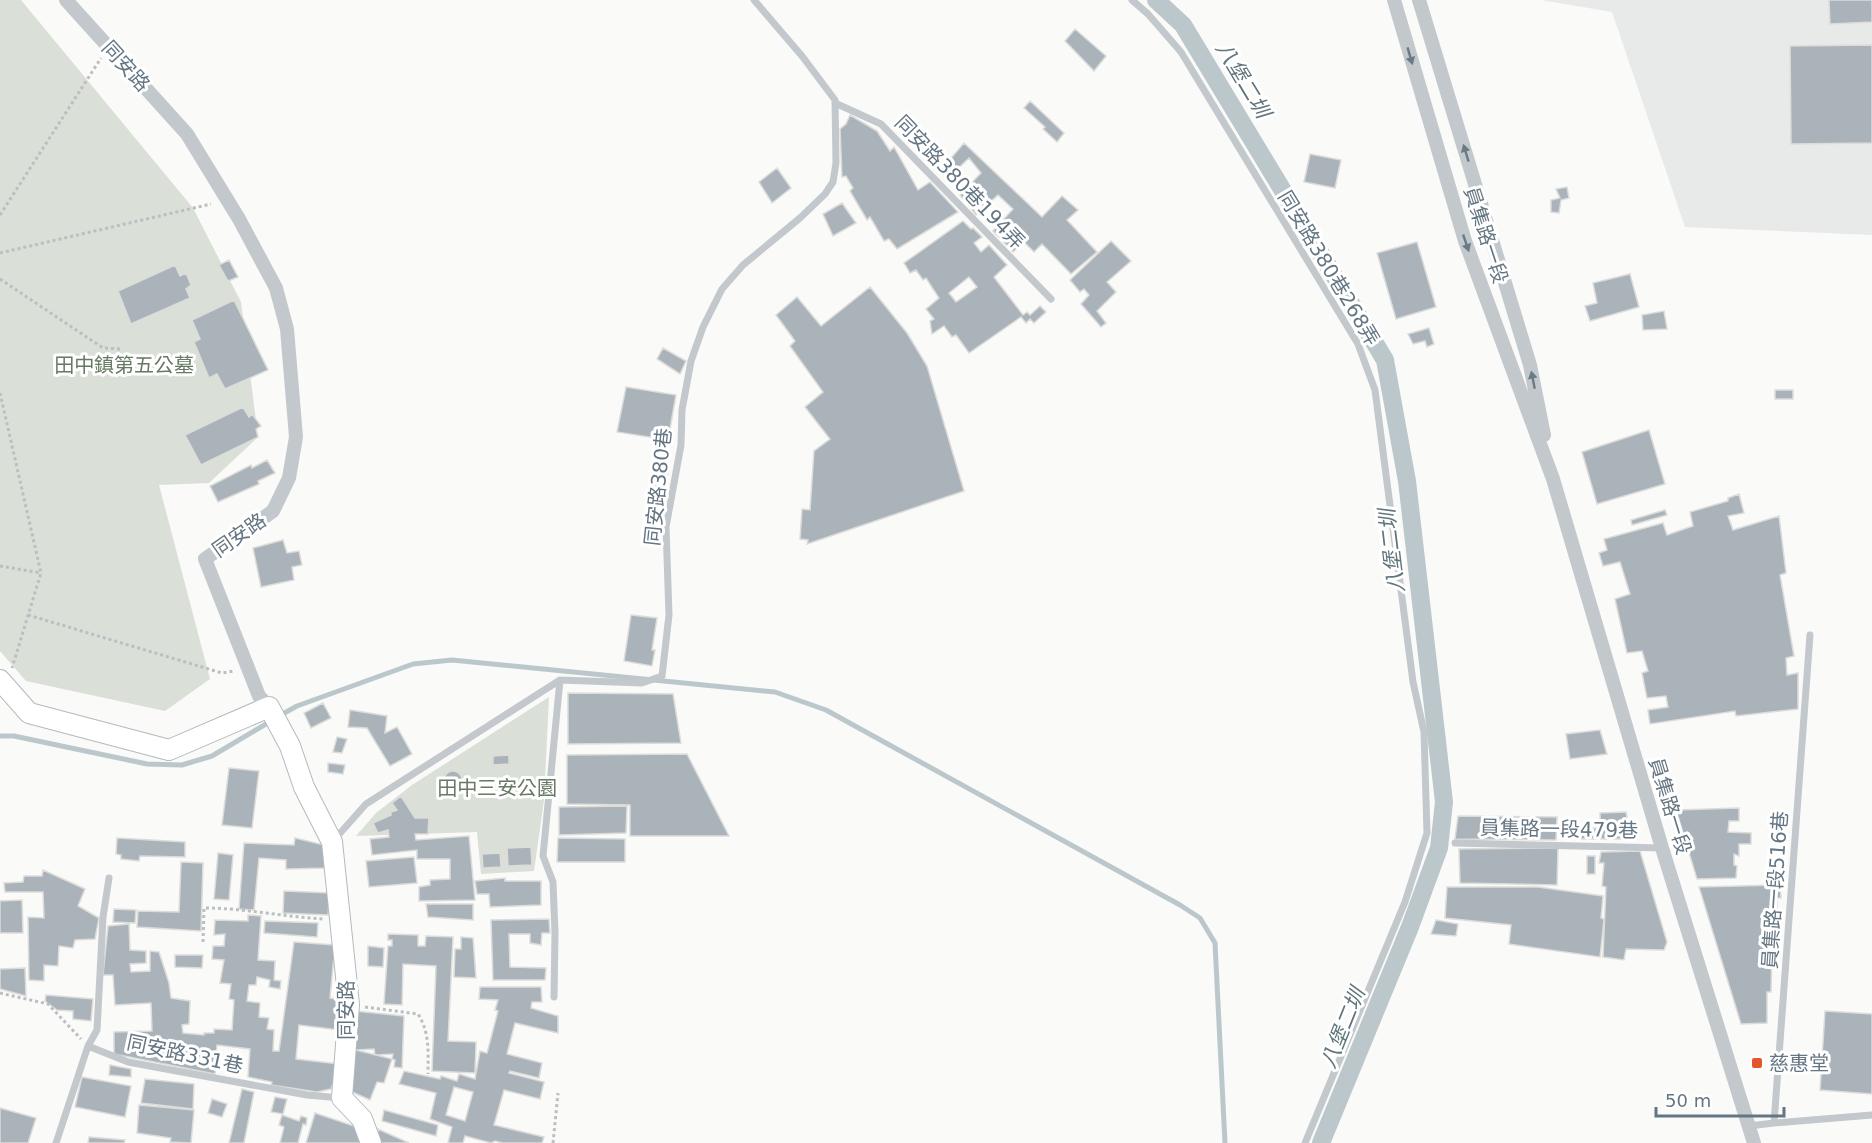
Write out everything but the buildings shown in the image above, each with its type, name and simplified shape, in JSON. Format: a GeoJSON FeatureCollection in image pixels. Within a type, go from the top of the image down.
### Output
{"type":"FeatureCollection","features":[{"type":"Feature","properties":{"kind":"street","name":"同安路"},"geometry":{"type":"LineString","coordinates":[[66,0],[187,134],[228,200],[276,288],[287,329],[296,437],[289,478],[273,511],[205,559],[259,696],[269,707],[290,746],[304,787],[332,842],[350,1005],[342,1098]]}},
{"type":"Feature","properties":{"kind":"street","name":"員集路一段"},"geometry":{"type":"LineString","coordinates":[[1394,0],[1465,241],[1553,479],[1662,848],[1754,1143]]}},
{"type":"Feature","properties":{"kind":"street","name":"員集路一段"},"geometry":{"type":"LineString","coordinates":[[1419,0],[1530,365],[1553,479]]}},
{"type":"Feature","properties":{"kind":"street"},"geometry":{"type":"LineString","coordinates":[[3,683],[29,713],[169,750],[269,707]]}},
{"type":"Feature","properties":{"kind":"street"},"geometry":{"type":"LineString","coordinates":[[342,1098],[362,1119],[371,1143]]}},
{"type":"Feature","properties":{"kind":"lane"},"geometry":{"type":"LineString","coordinates":[[754,0],[802,56],[835,103]]}},
{"type":"Feature","properties":{"kind":"lane","name":"同安路380巷268弄"},"geometry":{"type":"LineString","coordinates":[[1132,0],[1148,14],[1181,52],[1358,345],[1375,390],[1413,682],[1424,732],[1427,833],[1405,902],[1305,1143]]}},
{"type":"Feature","properties":{"kind":"lane","name":"同安路380巷194弄"},"geometry":{"type":"LineString","coordinates":[[835,103],[880,124],[1051,299]]}},
{"type":"Feature","properties":{"kind":"lane","name":"同安路380巷"},"geometry":{"type":"LineString","coordinates":[[560,680],[642,683],[662,676],[669,615],[666,527],[681,445],[682,410],[691,362],[703,327],[722,290],[743,265],[800,218],[825,194],[833,182],[836,163],[835,103]]}},
{"type":"Feature","properties":{"kind":"lane","name":"員集路一段516巷"},"geometry":{"type":"LineString","coordinates":[[1774,1123],[1810,635]]}},
{"type":"Feature","properties":{"kind":"lane"},"geometry":{"type":"LineString","coordinates":[[332,842],[366,804],[560,680]]}},
{"type":"Feature","properties":{"kind":"lane"},"geometry":{"type":"LineString","coordinates":[[554,997],[553,882],[543,856],[560,680]]}},
{"type":"Feature","properties":{"kind":"lane","name":"員集路一段479巷"},"geometry":{"type":"LineString","coordinates":[[1455,843],[1662,848]]}},
{"type":"Feature","properties":{"kind":"lane"},"geometry":{"type":"LineString","coordinates":[[57,1143],[88,1046],[97,1030],[103,917],[109,878]]}},
{"type":"Feature","properties":{"kind":"lane","name":"同安路331巷"},"geometry":{"type":"LineString","coordinates":[[88,1046],[128,1062],[307,1095],[342,1098]]}},
{"type":"Feature","properties":{"kind":"lane"},"geometry":{"type":"LineString","coordinates":[[1749,1126],[1872,1115]]}},
{"type":"Feature","properties":{"kind":"path"},"geometry":{"type":"LineString","coordinates":[[0,215],[109,47]]}},
{"type":"Feature","properties":{"kind":"path"},"geometry":{"type":"LineString","coordinates":[[0,253],[228,200]]}},
{"type":"Feature","properties":{"kind":"path"},"geometry":{"type":"LineString","coordinates":[[0,279],[103,348],[121,349]]}},
{"type":"Feature","properties":{"kind":"path"},"geometry":{"type":"LineString","coordinates":[[0,393],[41,573],[3,683]]}},
{"type":"Feature","properties":{"kind":"path"},"geometry":{"type":"LineString","coordinates":[[0,566],[41,573]]}},
{"type":"Feature","properties":{"kind":"path"},"geometry":{"type":"LineString","coordinates":[[28,615],[222,673],[248,668]]}},
{"type":"Feature","properties":{"kind":"path"},"geometry":{"type":"LineString","coordinates":[[203,942],[204,908],[226,908],[290,918],[340,920]]}},
{"type":"Feature","properties":{"kind":"path"},"geometry":{"type":"LineString","coordinates":[[0,993],[48,1004],[88,1046]]}},
{"type":"Feature","properties":{"kind":"path"},"geometry":{"type":"LineString","coordinates":[[350,1005],[418,1014],[425,1026],[428,1040],[428,1074]]}},
{"type":"Feature","properties":{"kind":"path"},"geometry":{"type":"LineString","coordinates":[[553,1143],[558,1093]]}},
{"type":"Feature","properties":{"kind":"shaded area"},"geometry":{"type":"Polygon","coordinates":[[[1541,0],[1872,0],[1872,235],[1685,227],[1612,12],[1541,0]]]}},
{"type":"Feature","properties":{"kind":"green space","name":"田中鎮第五公墓"},"geometry":{"type":"Polygon","coordinates":[[[0,0],[21,0],[193,208],[241,302],[258,437],[209,483],[159,485],[210,679],[165,711],[26,681],[0,651],[0,0]]]}},
{"type":"Feature","properties":{"kind":"green space","name":"田中三安公園"},"geometry":{"type":"Polygon","coordinates":[[[549,697],[544,800],[534,871],[481,874],[477,832],[356,836],[376,813],[412,785],[549,697]]]}},
{"type":"Feature","properties":{"kind":"waterway","name":"八堡二圳"},"geometry":{"type":"LineString","coordinates":[[1156,0],[1183,25],[1385,360],[1407,481],[1444,802],[1439,848],[1410,927],[1321,1143]]}},
{"type":"Feature","properties":{"kind":"waterway"},"geometry":{"type":"LineString","coordinates":[[279,716],[297,706],[413,664],[452,660],[775,692],[826,710],[1200,918],[1215,943],[1225,1143]]}},
{"type":"Feature","properties":{"kind":"waterway"},"geometry":{"type":"LineString","coordinates":[[0,736],[14,736],[147,764],[182,765],[212,756],[271,721]]}},
{"type":"Feature","properties":{"kind":"place","name":"慈惠堂"},"geometry":{"type":"Point","coordinates":[1757,1063]}}]}
